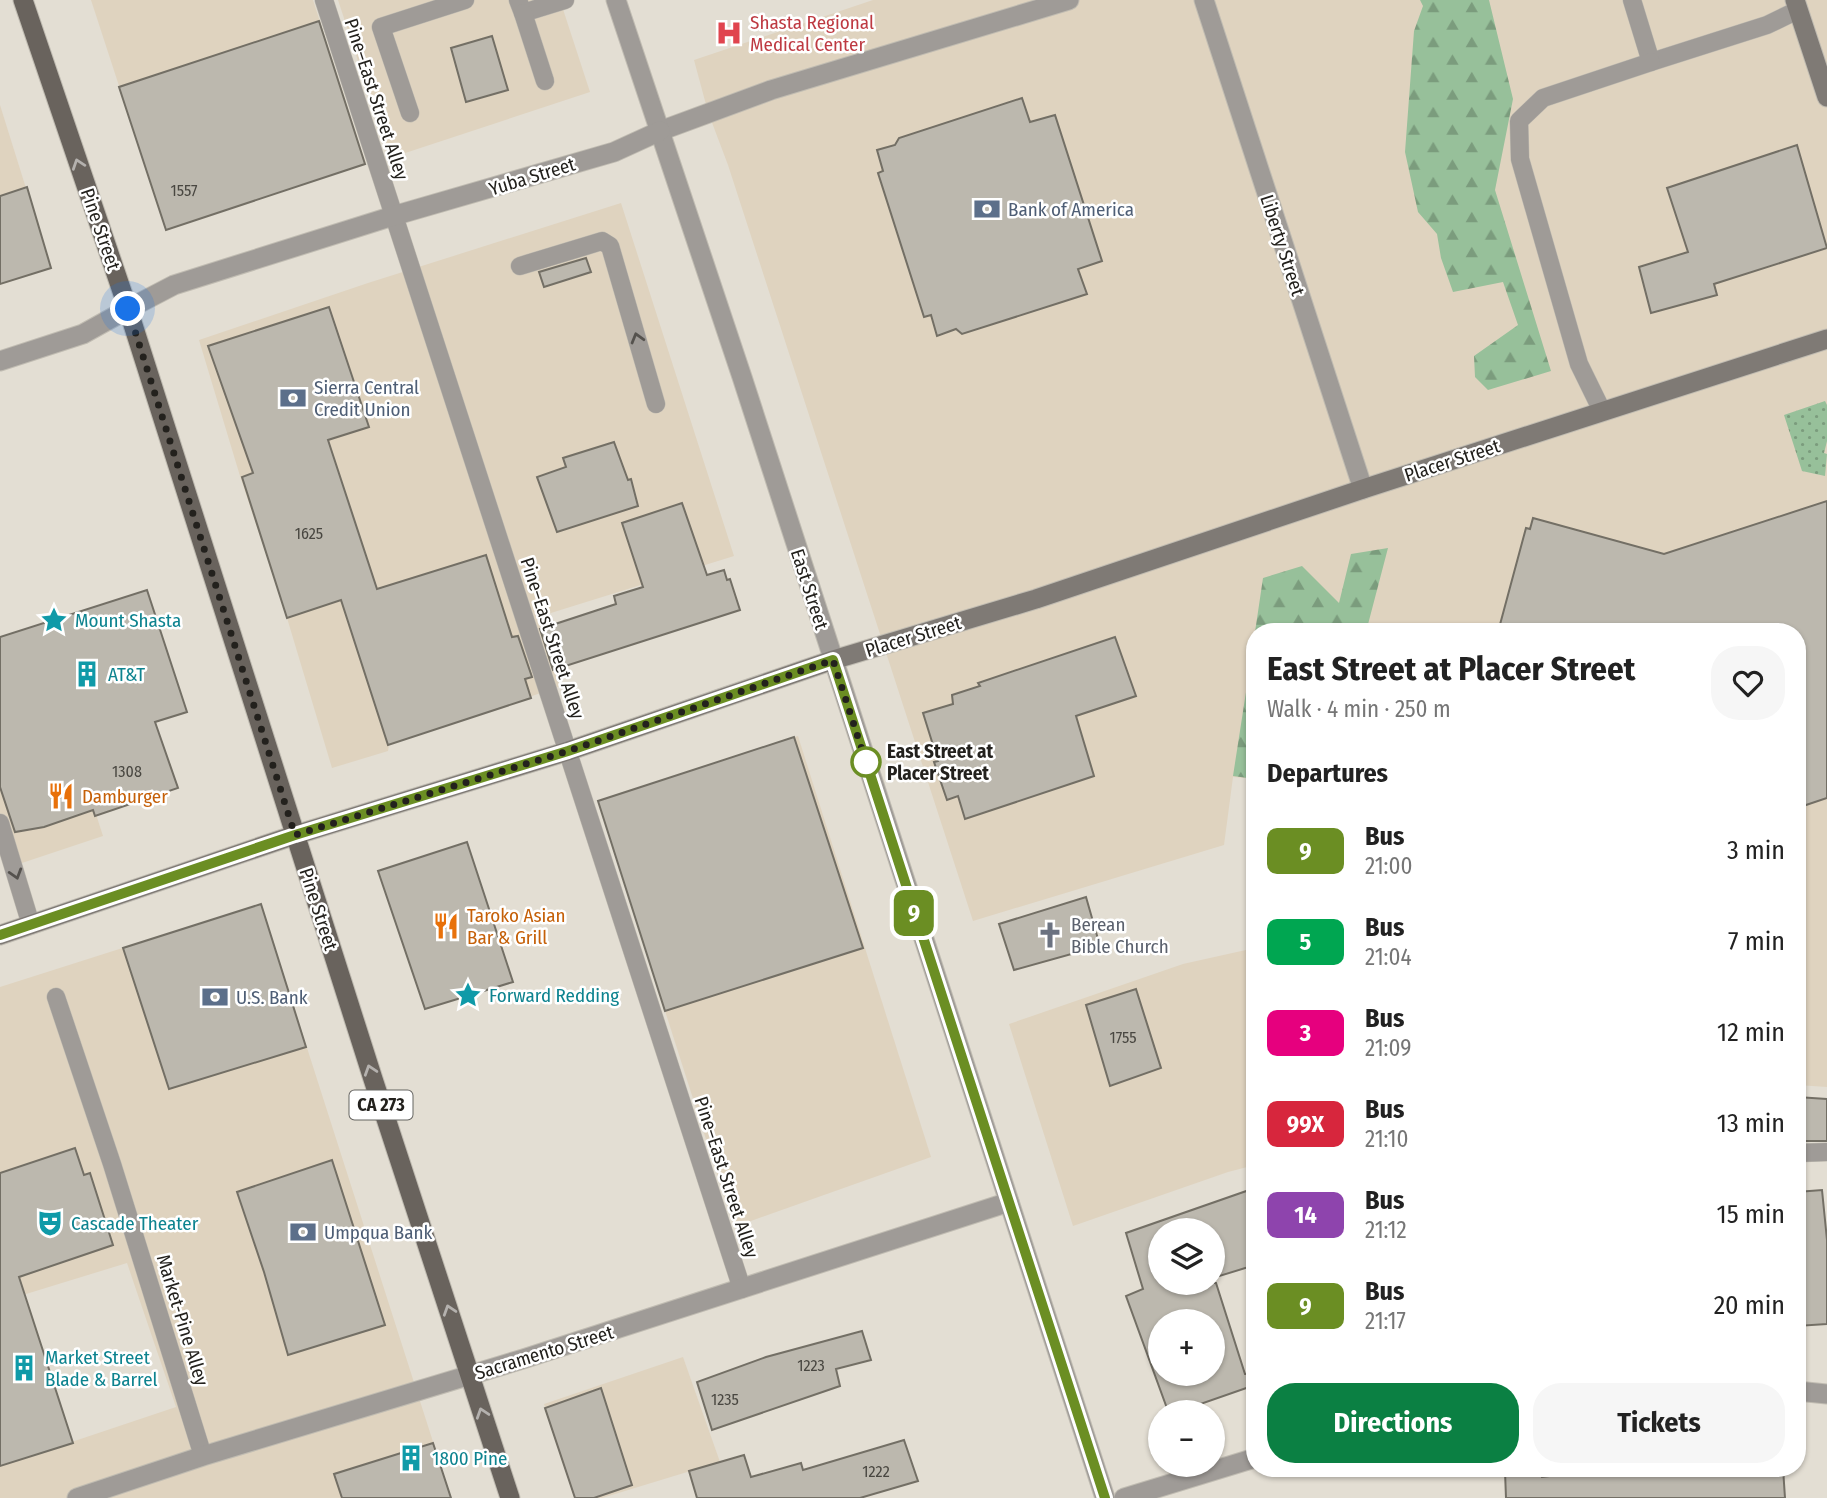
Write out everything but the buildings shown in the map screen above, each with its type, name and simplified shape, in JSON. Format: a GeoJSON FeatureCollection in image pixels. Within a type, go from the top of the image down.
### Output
{"type":"FeatureCollection","features":[{"type":"Feature","properties":{"kind":"main road","name":"Pine Street"},"geometry":{"type":"LineString","coordinates":[[23,0],[128,309],[510,1498]]}},
{"type":"Feature","properties":{"kind":"main road"},"geometry":{"type":"LineString","coordinates":[[1797,5],[1827,97]]}},
{"type":"Feature","properties":{"kind":"main road","name":"Placer Street"},"geometry":{"type":"LineString","coordinates":[[0,934],[295,835],[568,751],[833,660],[1036,599],[1363,489],[1827,339]]}},
{"type":"Feature","properties":{"kind":"street","name":"East Street"},"geometry":{"type":"LineString","coordinates":[[616,0],[1105,1498]]}},
{"type":"Feature","properties":{"kind":"street","name":"Yuba Street"},"geometry":{"type":"LineString","coordinates":[[0,361],[83,334],[174,285],[393,216],[614,152],[660,131],[771,90],[1069,0]]}},
{"type":"Feature","properties":{"kind":"street","name":"Liberty Street"},"geometry":{"type":"LineString","coordinates":[[1204,0],[1363,489]]}},
{"type":"Feature","properties":{"kind":"street","name":"Sacramento Street"},"geometry":{"type":"LineString","coordinates":[[78,1498],[204,1455],[470,1375],[1009,1202]]}},
{"type":"Feature","properties":{"kind":"street"},"geometry":{"type":"LineString","coordinates":[[1806,1392],[1827,1394]]}},
{"type":"Feature","properties":{"kind":"street"},"geometry":{"type":"LineString","coordinates":[[1124,1498],[1246,1461]]}},
{"type":"Feature","properties":{"kind":"lane","name":"Pine–East Street Alley"},"geometry":{"type":"LineString","coordinates":[[324,0],[742,1289]]}},
{"type":"Feature","properties":{"kind":"lane"},"geometry":{"type":"LineString","coordinates":[[410,113],[381,27],[465,0]]}},
{"type":"Feature","properties":{"kind":"lane"},"geometry":{"type":"LineString","coordinates":[[545,81],[520,7],[565,0]]}},
{"type":"Feature","properties":{"kind":"lane"},"geometry":{"type":"LineString","coordinates":[[1632,0],[1651,62]]}},
{"type":"Feature","properties":{"kind":"lane"},"geometry":{"type":"LineString","coordinates":[[1602,411],[1579,364],[1520,159],[1520,121],[1543,98],[1767,25],[1797,5]]}},
{"type":"Feature","properties":{"kind":"lane"},"geometry":{"type":"LineString","coordinates":[[520,266],[602,241],[607,242],[656,404]]}},
{"type":"Feature","properties":{"kind":"lane"},"geometry":{"type":"LineString","coordinates":[[0,823],[31,925]]}},
{"type":"Feature","properties":{"kind":"lane","name":"Market-Pine Alley"},"geometry":{"type":"LineString","coordinates":[[56,997],[204,1455]]}},
{"type":"Feature","properties":{"kind":"lane"},"geometry":{"type":"LineString","coordinates":[[1806,1153],[1827,1152]]}},
{"type":"Feature","properties":{"kind":"shaded area"},"geometry":{"type":"Polygon","coordinates":[[[91,0],[313,0],[366,164],[166,230],[91,0]]]}},
{"type":"Feature","properties":{"kind":"shaded area"},"geometry":{"type":"Polygon","coordinates":[[[338,0],[560,0],[590,92],[390,158],[338,0]]]}},
{"type":"Feature","properties":{"kind":"shaded area"},"geometry":{"type":"Polygon","coordinates":[[[873,0],[1827,0],[1827,1087],[1806,1086],[1806,623],[1246,623],[1246,778],[1233,777],[1224,845],[973,921],[728,165],[708,112],[694,60],[873,0]]]}},
{"type":"Feature","properties":{"kind":"shaded area"},"geometry":{"type":"Polygon","coordinates":[[[0,105],[51,268],[0,284],[0,105]]]}},
{"type":"Feature","properties":{"kind":"shaded area"},"geometry":{"type":"Polygon","coordinates":[[[621,203],[734,556],[538,617],[561,686],[389,745],[388,751],[332,768],[199,340],[621,203]]]}},
{"type":"Feature","properties":{"kind":"shaded area"},"geometry":{"type":"Polygon","coordinates":[[[798,736],[931,1157],[734,1227],[598,801],[798,736]]]}},
{"type":"Feature","properties":{"kind":"shaded area"},"geometry":{"type":"Polygon","coordinates":[[[75,749],[103,836],[10,867],[0,837],[0,775],[75,749]]]}},
{"type":"Feature","properties":{"kind":"shaded area"},"geometry":{"type":"Polygon","coordinates":[[[261,904],[451,1498],[0,1498],[0,1466],[176,1407],[127,1263],[0,1302],[0,987],[261,904]]]}},
{"type":"Feature","properties":{"kind":"shaded area"},"geometry":{"type":"Polygon","coordinates":[[[1246,950],[1246,1167],[1073,1226],[1009,1024],[1183,964],[1246,950]]]}},
{"type":"Feature","properties":{"kind":"shaded area"},"geometry":{"type":"Polygon","coordinates":[[[683,1357],[720,1462],[602,1498],[575,1498],[544,1404],[683,1357]]]}},
{"type":"Feature","properties":{"kind":"green space"},"geometry":{"type":"Polygon","coordinates":[[[1420,0],[1489,0],[1513,99],[1495,190],[1551,371],[1488,390],[1475,377],[1474,356],[1518,325],[1503,282],[1453,292],[1441,258],[1437,234],[1418,212],[1405,152],[1414,31],[1423,6],[1420,0]]]}},
{"type":"Feature","properties":{"kind":"green space"},"geometry":{"type":"Polygon","coordinates":[[[1825,401],[1825,476],[1802,471],[1784,415],[1825,401]]]}},
{"type":"Feature","properties":{"kind":"green space"},"geometry":{"type":"Polygon","coordinates":[[[1388,548],[1368,623],[1256,623],[1263,578],[1302,566],[1339,603],[1351,554],[1388,548]]]}},
{"type":"Feature","properties":{"kind":"green space"},"geometry":{"type":"Polygon","coordinates":[[[1246,692],[1246,778],[1233,776],[1246,692]]]}},
{"type":"Feature","properties":{"kind":"bus line","name":"9"},"geometry":{"type":"LineString","coordinates":[[0,935],[295,835],[568,751],[833,660],[1105,1498]]}},
{"type":"Feature","properties":{"kind":"place","name":"Shasta Regional Medical Center"},"geometry":{"type":"Point","coordinates":[729,33]}},
{"type":"Feature","properties":{"kind":"place","name":"Bank of America"},"geometry":{"type":"Point","coordinates":[987,209]}},
{"type":"Feature","properties":{"kind":"place","name":"Sierra Central Credit Union"},"geometry":{"type":"Point","coordinates":[293,398]}},
{"type":"Feature","properties":{"kind":"place","name":"Mount Shasta"},"geometry":{"type":"Point","coordinates":[54,620]}},
{"type":"Feature","properties":{"kind":"place","name":"AT&T"},"geometry":{"type":"Point","coordinates":[87,674]}},
{"type":"Feature","properties":{"kind":"place","name":"East Street at Placer Street"},"geometry":{"type":"Point","coordinates":[866,762]}},
{"type":"Feature","properties":{"kind":"place","name":"Damburger"},"geometry":{"type":"Point","coordinates":[61,796]}},
{"type":"Feature","properties":{"kind":"place","name":"Taroko Asian Bar & Grill"},"geometry":{"type":"Point","coordinates":[446,926]}},
{"type":"Feature","properties":{"kind":"place","name":"Berean Bible Church"},"geometry":{"type":"Point","coordinates":[1050,935]}},
{"type":"Feature","properties":{"kind":"place","name":"Forward Redding"},"geometry":{"type":"Point","coordinates":[468,995]}},
{"type":"Feature","properties":{"kind":"place","name":"U.S. Bank"},"geometry":{"type":"Point","coordinates":[215,997]}},
{"type":"Feature","properties":{"kind":"place","name":"Cascade Theater"},"geometry":{"type":"Point","coordinates":[50,1223]}},
{"type":"Feature","properties":{"kind":"place","name":"Umpqua Bank"},"geometry":{"type":"Point","coordinates":[303,1232]}},
{"type":"Feature","properties":{"kind":"place","name":"Market Street Blade & Barrel"},"geometry":{"type":"Point","coordinates":[24,1368]}},
{"type":"Feature","properties":{"kind":"place","name":"1800 Pine"},"geometry":{"type":"Point","coordinates":[411,1458]}},
{"type":"Feature","properties":{"kind":"route"},"geometry":{"type":"LineString","coordinates":[[128,309],[295,835],[568,751],[833,660],[866,762]]}}]}
